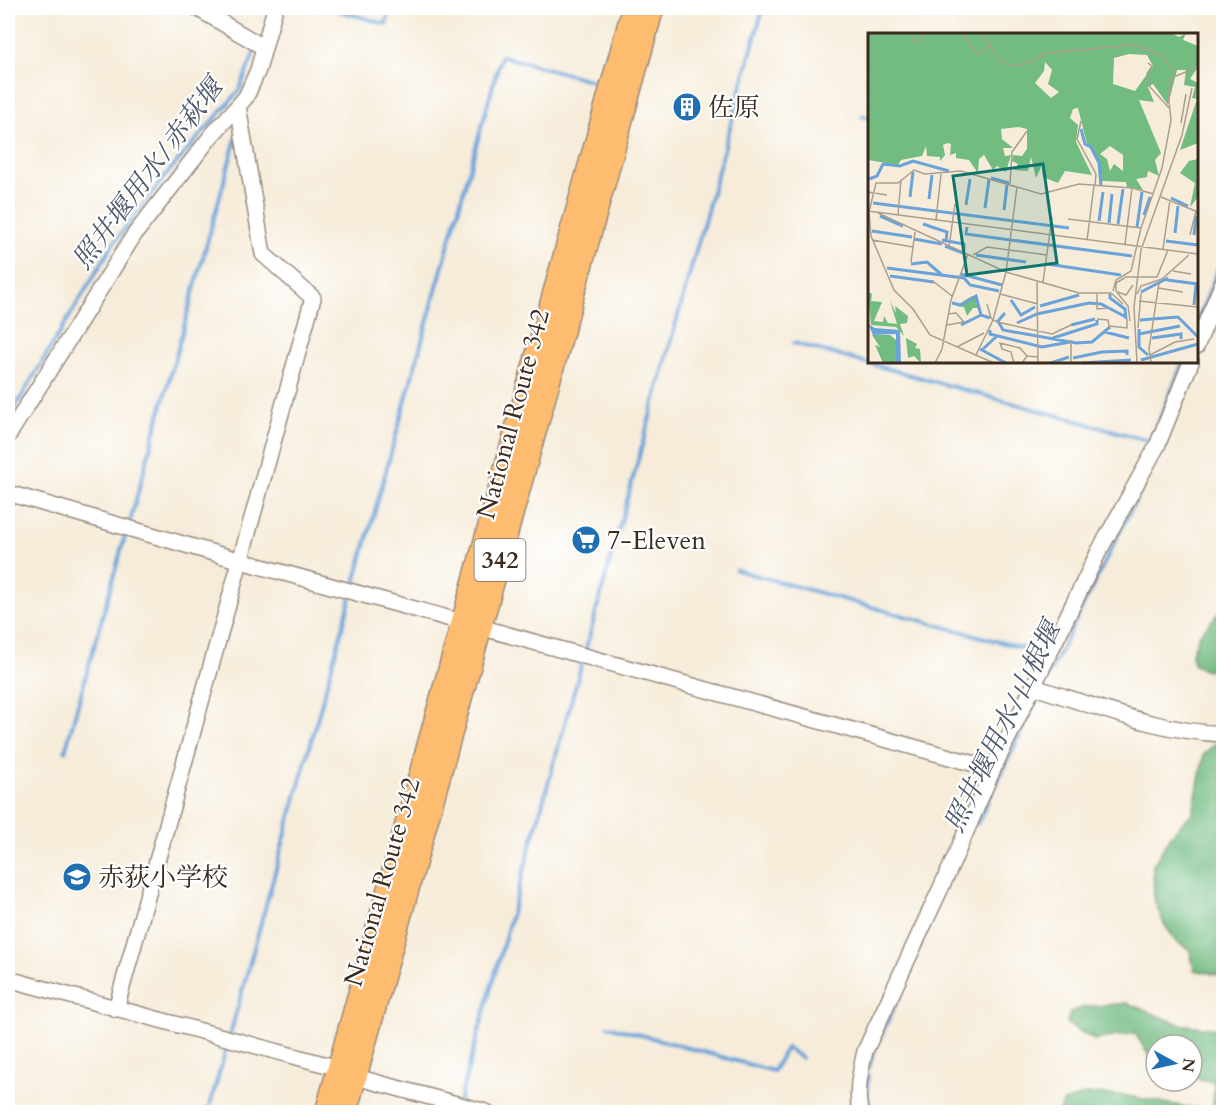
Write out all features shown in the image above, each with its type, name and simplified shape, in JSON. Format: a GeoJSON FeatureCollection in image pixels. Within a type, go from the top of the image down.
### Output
{"type":"FeatureCollection","features":[{"type":"Feature","properties":{"kind":"highway","name":"National Route 342"},"geometry":{"type":"LineString","coordinates":[[472,624],[633,8]]}},
{"type":"Feature","properties":{"kind":"highway","name":"National Route 342"},"geometry":{"type":"LineString","coordinates":[[326,1113],[347,1073],[472,624],[653,8]]}},
{"type":"Feature","properties":{"kind":"highway","name":"National Route 342"},"geometry":{"type":"LineString","coordinates":[[346,1113],[347,1073]]}},
{"type":"Feature","properties":{"kind":"street"},"geometry":{"type":"LineString","coordinates":[[197,8],[263,46]]}},
{"type":"Feature","properties":{"kind":"street"},"geometry":{"type":"LineString","coordinates":[[8,436],[134,235],[212,135],[246,97],[258,70],[275,8]]}},
{"type":"Feature","properties":{"kind":"street"},"geometry":{"type":"LineString","coordinates":[[116,1009],[313,298],[263,254],[238,106]]}},
{"type":"Feature","properties":{"kind":"street"},"geometry":{"type":"LineString","coordinates":[[1198,345],[1224,280]]}},
{"type":"Feature","properties":{"kind":"street"},"geometry":{"type":"LineString","coordinates":[[860,1113],[857,1096],[858,1083],[865,1051],[962,843],[993,769],[1099,551],[1157,446],[1191,363]]}},
{"type":"Feature","properties":{"kind":"street"},"geometry":{"type":"LineString","coordinates":[[8,493],[241,561],[993,769]]}},
{"type":"Feature","properties":{"kind":"street"},"geometry":{"type":"LineString","coordinates":[[1034,687],[1162,726],[1193,733],[1224,734]]}},
{"type":"Feature","properties":{"kind":"street"},"geometry":{"type":"LineString","coordinates":[[8,979],[486,1113]]}},
{"type":"Feature","properties":{"kind":"green space"},"geometry":{"type":"Polygon","coordinates":[[[1224,609],[1223,670],[1207,670],[1194,665],[1191,655],[1199,635],[1224,609]]]}},
{"type":"Feature","properties":{"kind":"green space"},"geometry":{"type":"Polygon","coordinates":[[[1216,743],[1223,743],[1224,974],[1219,975],[1194,970],[1190,950],[1177,942],[1164,924],[1154,899],[1153,865],[1172,834],[1193,812],[1204,754],[1216,743]]]}},
{"type":"Feature","properties":{"kind":"green space"},"geometry":{"type":"Polygon","coordinates":[[[1127,1003],[1179,1024],[1223,1030],[1223,1112],[1213,1112],[1214,1082],[1204,1080],[1204,1033],[1144,1033],[1144,1048],[1135,1033],[1095,1040],[1067,1024],[1070,1012],[1085,1007],[1127,1003]]]}},
{"type":"Feature","properties":{"kind":"green space"},"geometry":{"type":"Polygon","coordinates":[[[1087,1094],[1122,1095],[1213,1112],[1058,1112],[1064,1102],[1087,1094]]]}},
{"type":"Feature","properties":{"kind":"waterway"},"geometry":{"type":"LineString","coordinates":[[329,8],[386,24],[390,8]]}},
{"type":"Feature","properties":{"kind":"waterway"},"geometry":{"type":"LineString","coordinates":[[585,652],[763,8]]}},
{"type":"Feature","properties":{"kind":"waterway","name":"照井堰用水/赤萩堰"},"geometry":{"type":"LineString","coordinates":[[8,419],[113,244],[164,177],[239,91],[256,48]]}},
{"type":"Feature","properties":{"kind":"waterway"},"geometry":{"type":"LineString","coordinates":[[353,590],[501,56],[597,82]]}},
{"type":"Feature","properties":{"kind":"waterway"},"geometry":{"type":"LineString","coordinates":[[862,116],[868,118]]}},
{"type":"Feature","properties":{"kind":"waterway"},"geometry":{"type":"LineString","coordinates":[[129,525],[236,138]]}},
{"type":"Feature","properties":{"kind":"waterway","name":"照井堰用水/山根堰"},"geometry":{"type":"LineString","coordinates":[[1198,321],[1224,254]]}},
{"type":"Feature","properties":{"kind":"waterway"},"geometry":{"type":"LineString","coordinates":[[794,343],[1150,441]]}},
{"type":"Feature","properties":{"kind":"waterway","name":"照井堰用水/山根堰"},"geometry":{"type":"LineString","coordinates":[[1147,450],[1183,363]]}},
{"type":"Feature","properties":{"kind":"waterway","name":"照井堰用水/山根堰"},"geometry":{"type":"LineString","coordinates":[[1043,686],[1140,491]]}},
{"type":"Feature","properties":{"kind":"waterway"},"geometry":{"type":"LineString","coordinates":[[65,751],[126,532]]}},
{"type":"Feature","properties":{"kind":"waterway"},"geometry":{"type":"LineString","coordinates":[[736,570],[1040,653]]}},
{"type":"Feature","properties":{"kind":"waterway"},"geometry":{"type":"LineString","coordinates":[[230,1035],[351,597]]}},
{"type":"Feature","properties":{"kind":"waterway"},"geometry":{"type":"LineString","coordinates":[[459,1102],[583,659]]}},
{"type":"Feature","properties":{"kind":"waterway","name":"照井堰用水/山根堰"},"geometry":{"type":"LineString","coordinates":[[977,824],[1040,693]]}},
{"type":"Feature","properties":{"kind":"waterway","name":"照井堰用水/山根堰"},"geometry":{"type":"LineString","coordinates":[[869,1068],[873,1053],[911,970]]}},
{"type":"Feature","properties":{"kind":"waterway"},"geometry":{"type":"LineString","coordinates":[[608,1026],[773,1071],[786,1048],[802,1058]]}},
{"type":"Feature","properties":{"kind":"waterway"},"geometry":{"type":"LineString","coordinates":[[208,1112],[228,1042]]}},
{"type":"Feature","properties":{"kind":"waterway","name":"照井堰用水/山根堰"},"geometry":{"type":"LineString","coordinates":[[868,1075],[867,1095],[870,1112]]}},
{"type":"Feature","properties":{"kind":"place","name":"佐原"},"geometry":{"type":"Point","coordinates":[687,107]}},
{"type":"Feature","properties":{"kind":"place","name":"7-Eleven"},"geometry":{"type":"Point","coordinates":[586,540]}},
{"type":"Feature","properties":{"kind":"place","name":"赤荻小学校"},"geometry":{"type":"Point","coordinates":[77,877]}}]}
